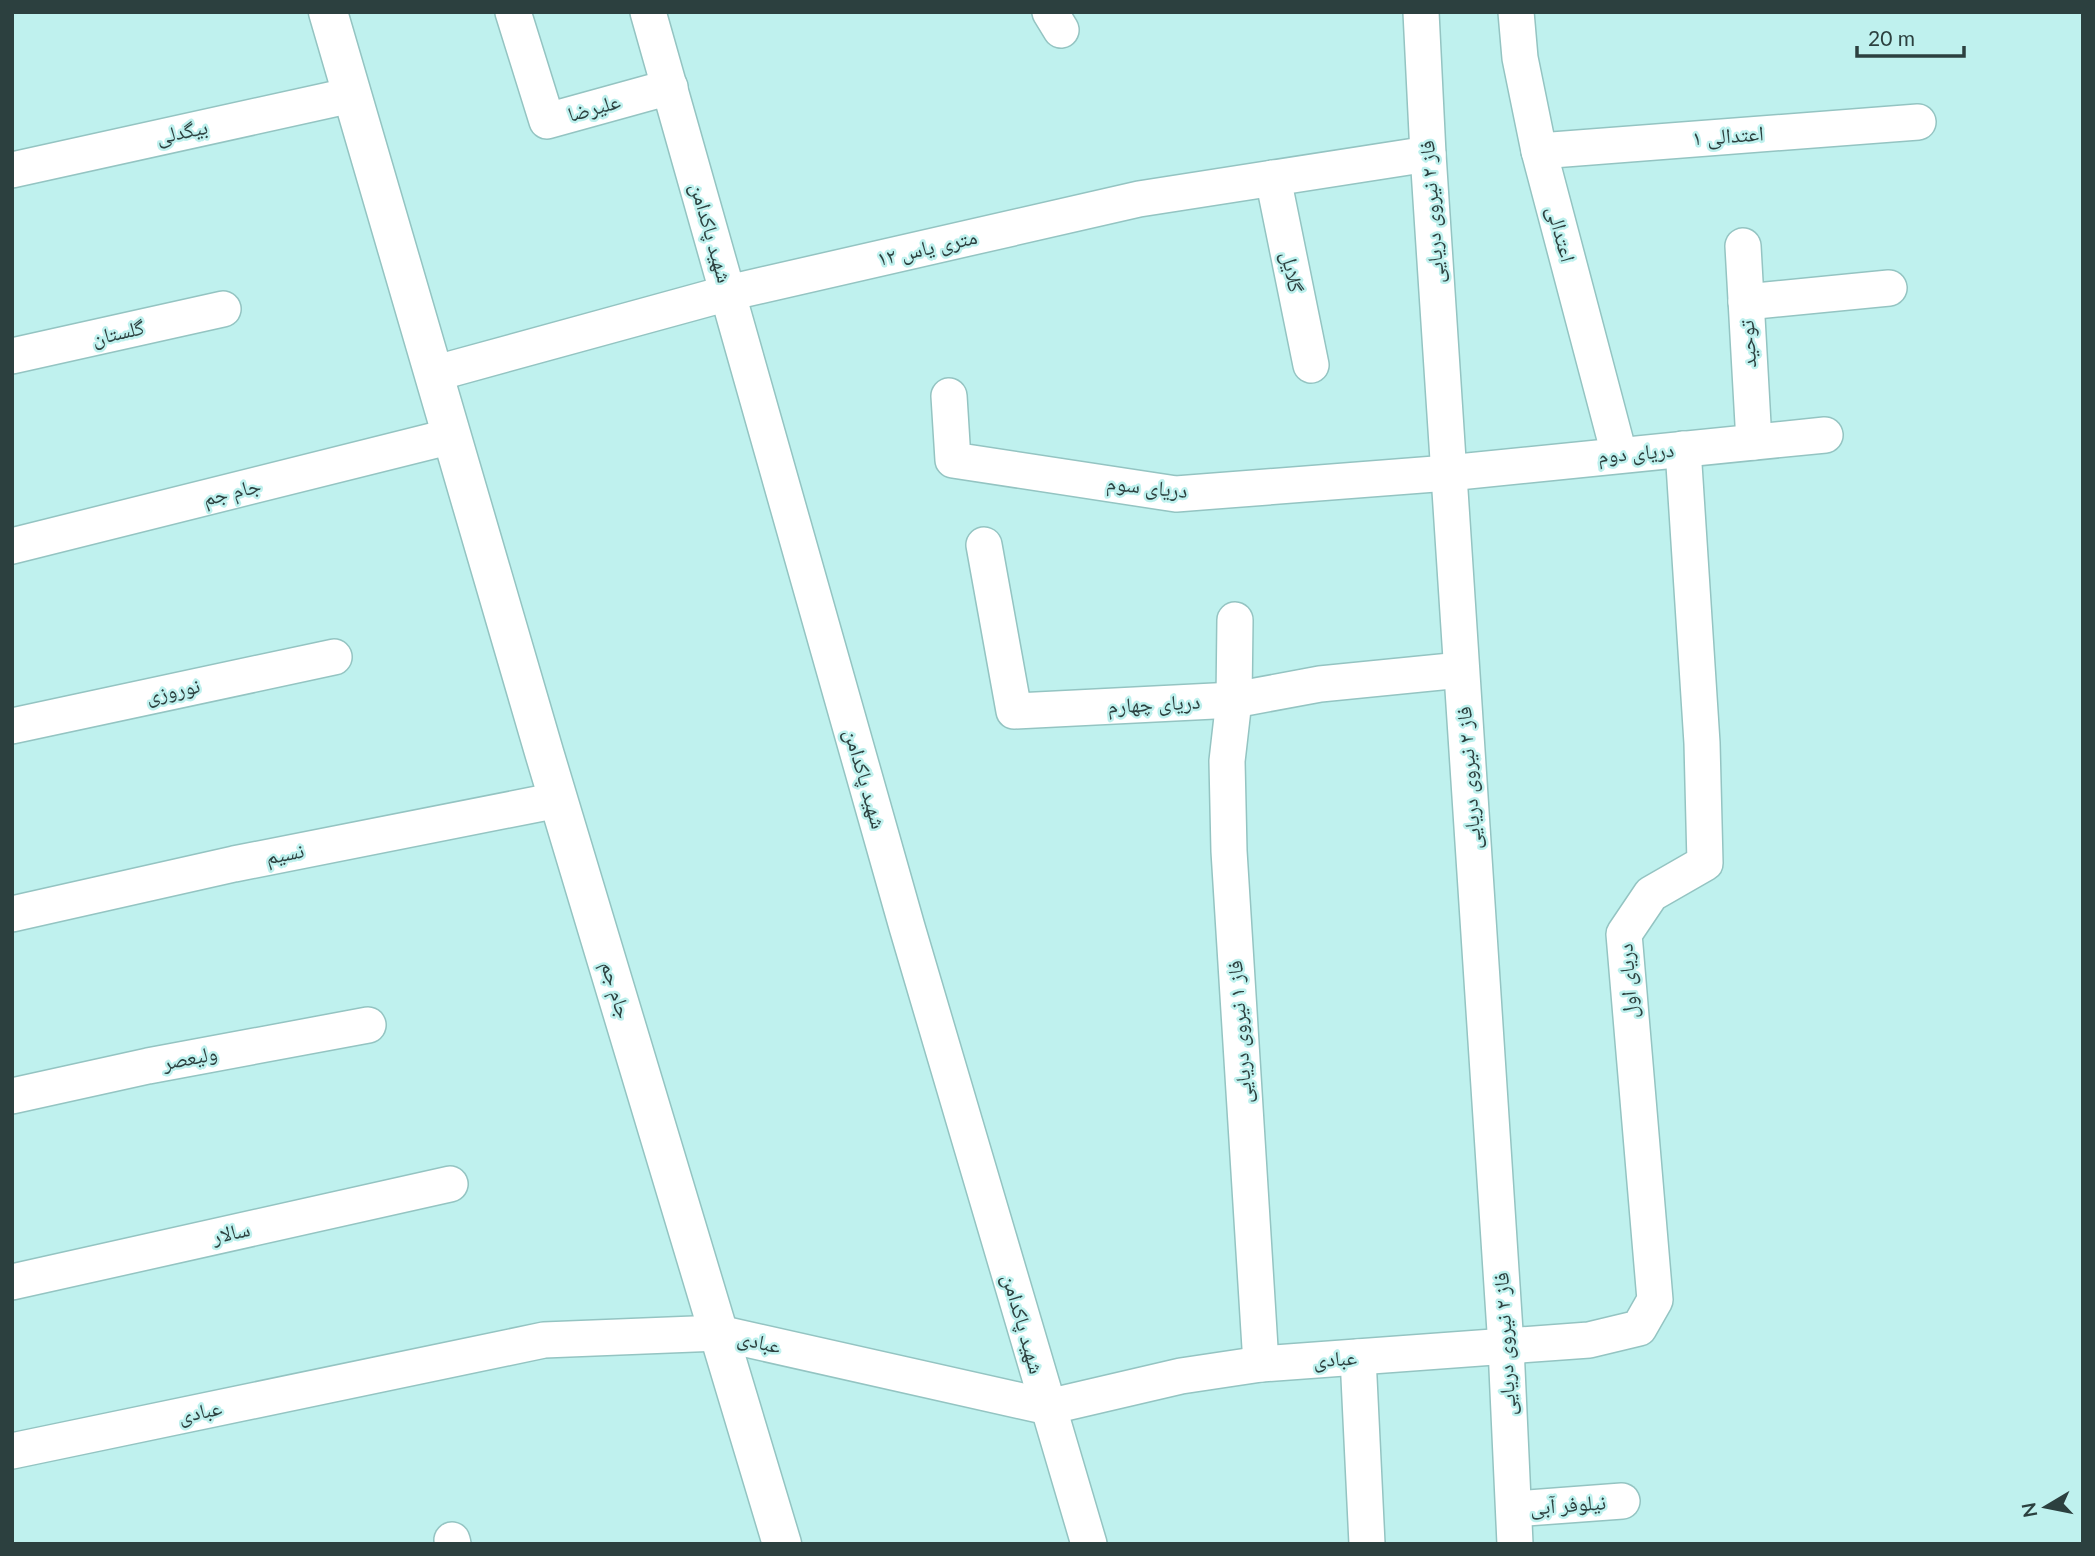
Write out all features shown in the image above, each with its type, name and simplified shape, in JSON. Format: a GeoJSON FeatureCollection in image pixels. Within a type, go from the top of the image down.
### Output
{"type":"FeatureCollection","features":[{"type":"Feature","properties":{"kind":"street","name":"جام جم"},"geometry":{"type":"LineString","coordinates":[[328,12],[558,800],[782,1544]]}},
{"type":"Feature","properties":{"kind":"street","name":"علیرضا"},"geometry":{"type":"LineString","coordinates":[[513,12],[547,121],[670,87]]}},
{"type":"Feature","properties":{"kind":"street","name":"شهید پاکدامن"},"geometry":{"type":"LineString","coordinates":[[648,12],[906,927],[1089,1544]]}},
{"type":"Feature","properties":{"kind":"street","name":"فاز ۲ نیروی دریایی"},"geometry":{"type":"LineString","coordinates":[[1421,12],[1427,154],[1506,1347],[1515,1544]]}},
{"type":"Feature","properties":{"kind":"street","name":"اعتدالی"},"geometry":{"type":"LineString","coordinates":[[1516,12],[1520,58],[1539,151],[1619,454]]}},
{"type":"Feature","properties":{"kind":"street","name":"بیگدلی"},"geometry":{"type":"LineString","coordinates":[[12,170],[352,95]]}},
{"type":"Feature","properties":{"kind":"street","name":"اعتدالی ۱"},"geometry":{"type":"LineString","coordinates":[[1539,151],[1918,122]]}},
{"type":"Feature","properties":{"kind":"street","name":"۱۲ متری یاس"},"geometry":{"type":"LineString","coordinates":[[433,374],[727,293],[1139,200],[1427,154]]}},
{"type":"Feature","properties":{"kind":"street","name":"گلایل"},"geometry":{"type":"LineString","coordinates":[[1273,178],[1311,365]]}},
{"type":"Feature","properties":{"kind":"street","name":"توحید"},"geometry":{"type":"LineString","coordinates":[[1742,246],[1754,442]]}},
{"type":"Feature","properties":{"kind":"street"},"geometry":{"type":"LineString","coordinates":[[1746,302],[1889,288]]}},
{"type":"Feature","properties":{"kind":"street","name":"گلستان"},"geometry":{"type":"LineString","coordinates":[[12,356],[223,309]]}},
{"type":"Feature","properties":{"kind":"street","name":"دریای سوم"},"geometry":{"type":"LineString","coordinates":[[949,396],[953,460],[967,463],[1176,494],[1448,474]]}},
{"type":"Feature","properties":{"kind":"street","name":"دریای دوم"},"geometry":{"type":"LineString","coordinates":[[1448,474],[1619,454],[1825,435]]}},
{"type":"Feature","properties":{"kind":"street","name":"جام جم"},"geometry":{"type":"LineString","coordinates":[[12,546],[452,436]]}},
{"type":"Feature","properties":{"kind":"street","name":"دریای اول"},"geometry":{"type":"LineString","coordinates":[[1506,1347],[1589,1340],[1639,1328],[1655,1300],[1624,934],[1651,894],[1705,863],[1702,743],[1683,449]]}},
{"type":"Feature","properties":{"kind":"street","name":"دریای چهارم"},"geometry":{"type":"LineString","coordinates":[[984,545],[1014,711],[1234,700],[1320,684],[1461,670]]}},
{"type":"Feature","properties":{"kind":"street","name":"فاز ۱ نیروی دریایی"},"geometry":{"type":"LineString","coordinates":[[1235,620],[1234,700],[1227,761],[1229,851],[1261,1364]]}},
{"type":"Feature","properties":{"kind":"street","name":"نوروزی"},"geometry":{"type":"LineString","coordinates":[[12,726],[334,656]]}},
{"type":"Feature","properties":{"kind":"street","name":"نسیم"},"geometry":{"type":"LineString","coordinates":[[12,914],[233,864],[558,800]]}},
{"type":"Feature","properties":{"kind":"street","name":"ولیعصر"},"geometry":{"type":"LineString","coordinates":[[12,1097],[148,1066],[368,1025]]}},
{"type":"Feature","properties":{"kind":"street","name":"سالار"},"geometry":{"type":"LineString","coordinates":[[12,1282],[450,1184]]}},
{"type":"Feature","properties":{"kind":"street","name":"عبادی"},"geometry":{"type":"LineString","coordinates":[[12,1451],[544,1340],[719,1333],[1048,1407],[1181,1376],[1261,1364],[1506,1347]]}},
{"type":"Feature","properties":{"kind":"street"},"geometry":{"type":"LineString","coordinates":[[1357,1357],[1367,1544]]}},
{"type":"Feature","properties":{"kind":"street","name":"نیلوفر آبی"},"geometry":{"type":"LineString","coordinates":[[1514,1508],[1622,1501]]}}]}
